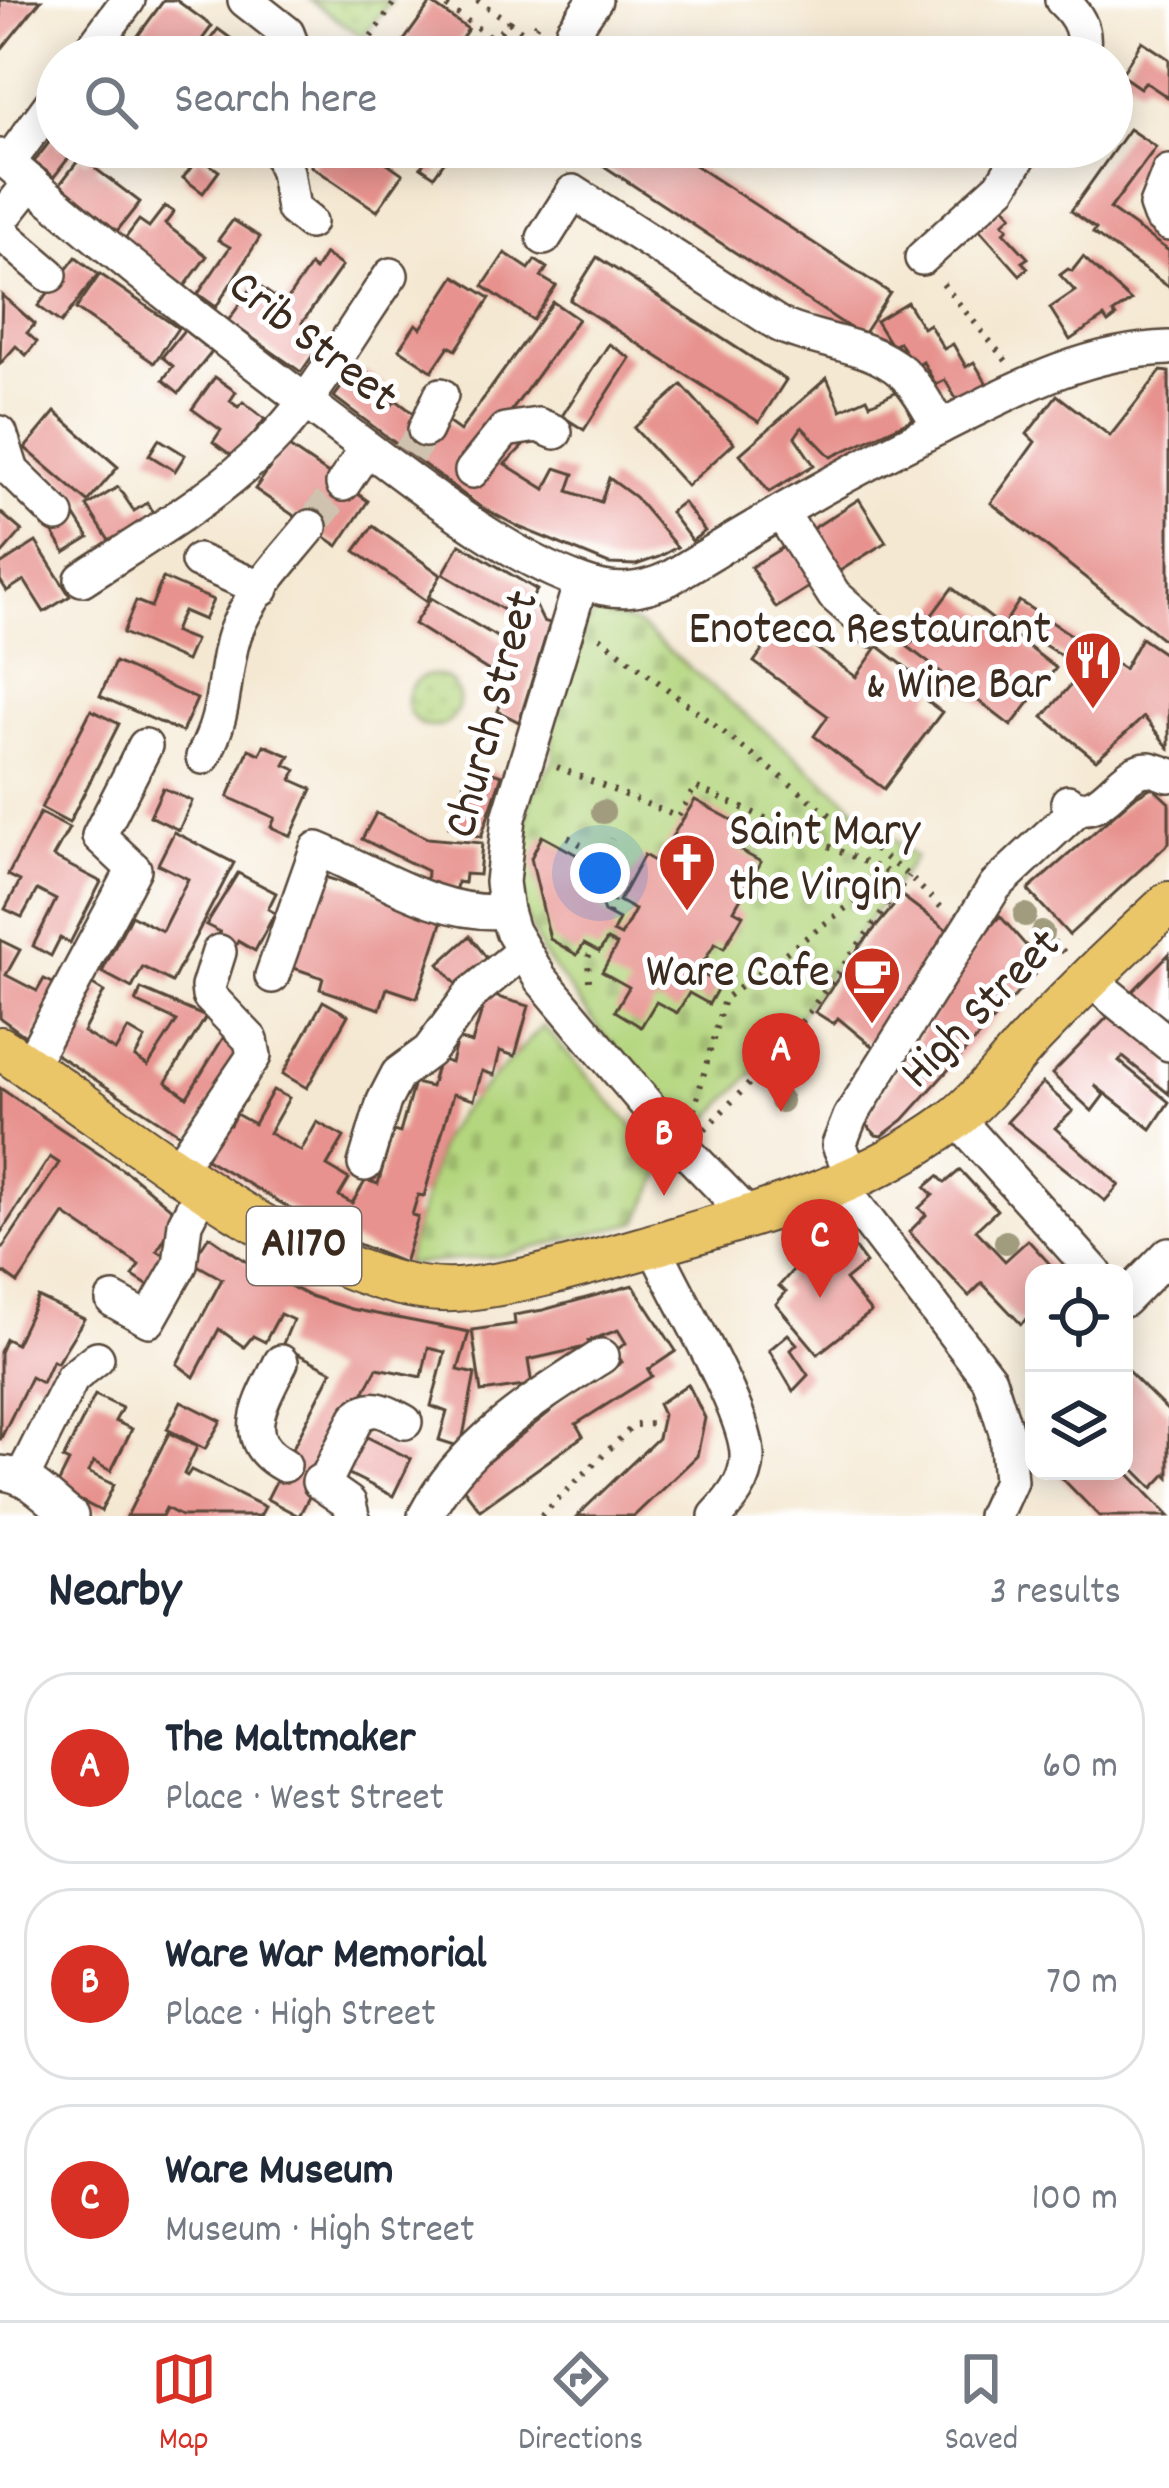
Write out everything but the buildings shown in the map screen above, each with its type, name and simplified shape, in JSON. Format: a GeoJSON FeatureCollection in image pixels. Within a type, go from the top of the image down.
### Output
{"type":"FeatureCollection","features":[{"type":"Feature","properties":{"kind":"main road","name":"High Street"},"geometry":{"type":"LineString","coordinates":[[653,1245],[847,1182],[956,1118],[1088,978],[1166,913]]}},
{"type":"Feature","properties":{"kind":"main road","name":"A1170"},"geometry":{"type":"LineString","coordinates":[[14,1057],[190,1177],[339,1264],[429,1290],[466,1289],[570,1270],[653,1245]]}},
{"type":"Feature","properties":{"kind":"street"},"geometry":{"type":"LineString","coordinates":[[101,36],[128,0]]}},
{"type":"Feature","properties":{"kind":"street"},"geometry":{"type":"LineString","coordinates":[[245,0],[288,36]]}},
{"type":"Feature","properties":{"kind":"street"},"geometry":{"type":"LineString","coordinates":[[574,31],[596,0]]}},
{"type":"Feature","properties":{"kind":"street"},"geometry":{"type":"LineString","coordinates":[[1062,0],[1078,14],[1084,36]]}},
{"type":"Feature","properties":{"kind":"street"},"geometry":{"type":"LineString","coordinates":[[0,221],[13,167],[36,130]]}},
{"type":"Feature","properties":{"kind":"street","name":"Crib Street"},"geometry":{"type":"LineString","coordinates":[[13,167],[111,251],[367,448],[411,452],[460,490],[499,539],[581,582]]}},
{"type":"Feature","properties":{"kind":"street"},"geometry":{"type":"LineString","coordinates":[[286,168],[293,209],[309,222]]}},
{"type":"Feature","properties":{"kind":"street"},"geometry":{"type":"LineString","coordinates":[[922,258],[1001,186],[1012,168]]}},
{"type":"Feature","properties":{"kind":"street"},"geometry":{"type":"LineString","coordinates":[[1169,172],[1156,205],[1169,224]]}},
{"type":"Feature","properties":{"kind":"street"},"geometry":{"type":"LineString","coordinates":[[544,238],[573,192],[780,325],[888,362],[912,383],[940,427]]}},
{"type":"Feature","properties":{"kind":"street"},"geometry":{"type":"LineString","coordinates":[[0,232],[50,275]]}},
{"type":"Feature","properties":{"kind":"street"},"geometry":{"type":"LineString","coordinates":[[82,579],[241,470],[276,437],[391,275]]}},
{"type":"Feature","properties":{"kind":"street","name":"Church Street"},"geometry":{"type":"LineString","coordinates":[[750,1217],[684,1149],[540,978],[506,911],[504,849],[581,582],[615,591],[646,589],[872,459],[1025,384],[1090,358],[1169,348]]}},
{"type":"Feature","properties":{"kind":"street"},"geometry":{"type":"LineString","coordinates":[[411,452],[441,395]]}},
{"type":"Feature","properties":{"kind":"street"},"geometry":{"type":"LineString","coordinates":[[460,490],[505,430],[538,425],[555,432]]}},
{"type":"Feature","properties":{"kind":"street"},"geometry":{"type":"LineString","coordinates":[[0,433],[12,470],[58,515]]}},
{"type":"Feature","properties":{"kind":"street"},"geometry":{"type":"LineString","coordinates":[[343,484],[367,448]]}},
{"type":"Feature","properties":{"kind":"street"},"geometry":{"type":"LineString","coordinates":[[782,512],[834,595],[874,630]]}},
{"type":"Feature","properties":{"kind":"street"},"geometry":{"type":"LineString","coordinates":[[203,757],[225,703],[231,643],[262,589],[310,527]]}},
{"type":"Feature","properties":{"kind":"street"},"geometry":{"type":"LineString","coordinates":[[198,561],[262,589]]}},
{"type":"Feature","properties":{"kind":"street"},"geometry":{"type":"LineString","coordinates":[[14,1057],[134,869],[100,836],[145,746]]}},
{"type":"Feature","properties":{"kind":"street"},"geometry":{"type":"LineString","coordinates":[[994,1516],[1010,1481],[1006,1432],[988,1379],[847,1182],[840,1138],[995,886],[1073,806],[1096,804],[1150,768],[1169,775]]}},
{"type":"Feature","properties":{"kind":"street"},"geometry":{"type":"LineString","coordinates":[[272,976],[317,848],[420,896],[484,913],[506,911]]}},
{"type":"Feature","properties":{"kind":"street"},"geometry":{"type":"LineString","coordinates":[[365,1164],[384,1101],[398,1074],[429,1051],[471,994],[523,951]]}},
{"type":"Feature","properties":{"kind":"street"},"geometry":{"type":"LineString","coordinates":[[113,1300],[149,1321],[180,1265],[190,1177],[254,1056],[251,1040],[209,996],[219,952]]}},
{"type":"Feature","properties":{"kind":"street"},"geometry":{"type":"LineString","coordinates":[[1088,978],[1169,1044]]}},
{"type":"Feature","properties":{"kind":"street"},"geometry":{"type":"LineString","coordinates":[[956,1118],[1087,1264]]}},
{"type":"Feature","properties":{"kind":"street"},"geometry":{"type":"LineString","coordinates":[[653,1245],[745,1436],[745,1473],[738,1490],[716,1516]]}},
{"type":"Feature","properties":{"kind":"street"},"geometry":{"type":"LineString","coordinates":[[1133,1291],[1169,1254]]}},
{"type":"Feature","properties":{"kind":"street"},"geometry":{"type":"LineString","coordinates":[[428,1515],[446,1477],[488,1437],[545,1392],[602,1356]]}},
{"type":"Feature","properties":{"kind":"street"},"geometry":{"type":"LineString","coordinates":[[71,1516],[11,1476],[72,1378],[97,1358]]}},
{"type":"Feature","properties":{"kind":"street"},"geometry":{"type":"LineString","coordinates":[[280,1362],[258,1412],[256,1429],[266,1454],[284,1465]]}},
{"type":"Feature","properties":{"kind":"street"},"geometry":{"type":"LineString","coordinates":[[352,1516],[349,1503],[321,1483],[357,1417],[377,1408],[405,1422]]}},
{"type":"Feature","properties":{"kind":"path"},"geometry":{"type":"LineString","coordinates":[[372,36],[396,0]]}},
{"type":"Feature","properties":{"kind":"path"},"geometry":{"type":"LineString","coordinates":[[437,0],[489,36]]}},
{"type":"Feature","properties":{"kind":"path"},"geometry":{"type":"LineString","coordinates":[[477,0],[528,36],[555,0]]}},
{"type":"Feature","properties":{"kind":"path"},"geometry":{"type":"LineString","coordinates":[[498,36],[508,21]]}},
{"type":"Feature","properties":{"kind":"path"},"geometry":{"type":"LineString","coordinates":[[922,258],[1025,384]]}},
{"type":"Feature","properties":{"kind":"path"},"geometry":{"type":"LineString","coordinates":[[572,615],[896,871]]}},
{"type":"Feature","properties":{"kind":"path"},"geometry":{"type":"LineString","coordinates":[[528,755],[678,817],[695,787],[909,876],[966,932]]}},
{"type":"Feature","properties":{"kind":"path"},"geometry":{"type":"LineString","coordinates":[[568,837],[594,850],[617,892],[609,915]]}},
{"type":"Feature","properties":{"kind":"path"},"geometry":{"type":"LineString","coordinates":[[600,860],[612,839]]}},
{"type":"Feature","properties":{"kind":"path"},"geometry":{"type":"LineString","coordinates":[[684,1149],[724,999],[896,871]]}},
{"type":"Feature","properties":{"kind":"path"},"geometry":{"type":"LineString","coordinates":[[684,1149],[778,1054],[909,876]]}},
{"type":"Feature","properties":{"kind":"path"},"geometry":{"type":"LineString","coordinates":[[995,886],[1088,978]]}},
{"type":"Feature","properties":{"kind":"path"},"geometry":{"type":"LineString","coordinates":[[714,995],[724,999]]}},
{"type":"Feature","properties":{"kind":"path"},"geometry":{"type":"LineString","coordinates":[[541,1516],[634,1424],[656,1424]]}},
{"type":"Feature","properties":{"kind":"green space"},"geometry":{"type":"Polygon","coordinates":[[[310,0],[391,0],[360,36],[310,0]]]}},
{"type":"Feature","properties":{"kind":"green space"},"geometry":{"type":"Polygon","coordinates":[[[598,611],[637,624],[915,857],[774,1050],[707,1121],[688,1121],[636,1072],[542,953],[523,908],[521,851],[531,797],[554,759],[552,729],[584,622],[588,624],[598,611]]]}},
{"type":"Feature","properties":{"kind":"green space"},"geometry":{"type":"Polygon","coordinates":[[[433,675],[451,683],[459,701],[451,719],[433,727],[415,719],[407,701],[415,683],[433,675]]]}},
{"type":"Feature","properties":{"kind":"green space"},"geometry":{"type":"Polygon","coordinates":[[[543,1026],[666,1164],[638,1222],[502,1256],[404,1265],[442,1138],[459,1113],[543,1026]]]}},
{"type":"Feature","properties":{"kind":"tunnel"},"geometry":{"type":"LineString","coordinates":[[409,454],[425,430]]}},
{"type":"Feature","properties":{"kind":"tunnel"},"geometry":{"type":"LineString","coordinates":[[310,527],[343,484]]}},
{"type":"Feature","properties":{"kind":"place","name":"Enoteca Restaurant & Wine Bar"},"geometry":{"type":"Point","coordinates":[1093,711]}},
{"type":"Feature","properties":{"kind":"place","name":"Saint Mary the Virgin"},"geometry":{"type":"Point","coordinates":[687,913]}},
{"type":"Feature","properties":{"kind":"place","name":"Ware Cafe"},"geometry":{"type":"Point","coordinates":[872,1026]}},
{"type":"Feature","properties":{"kind":"place","name":"The Maltmaker"},"geometry":{"type":"Point","coordinates":[781,1112]}},
{"type":"Feature","properties":{"kind":"place","name":"Ware War Memorial"},"geometry":{"type":"Point","coordinates":[664,1196]}},
{"type":"Feature","properties":{"kind":"place","name":"Ware Museum"},"geometry":{"type":"Point","coordinates":[820,1298]}}]}
